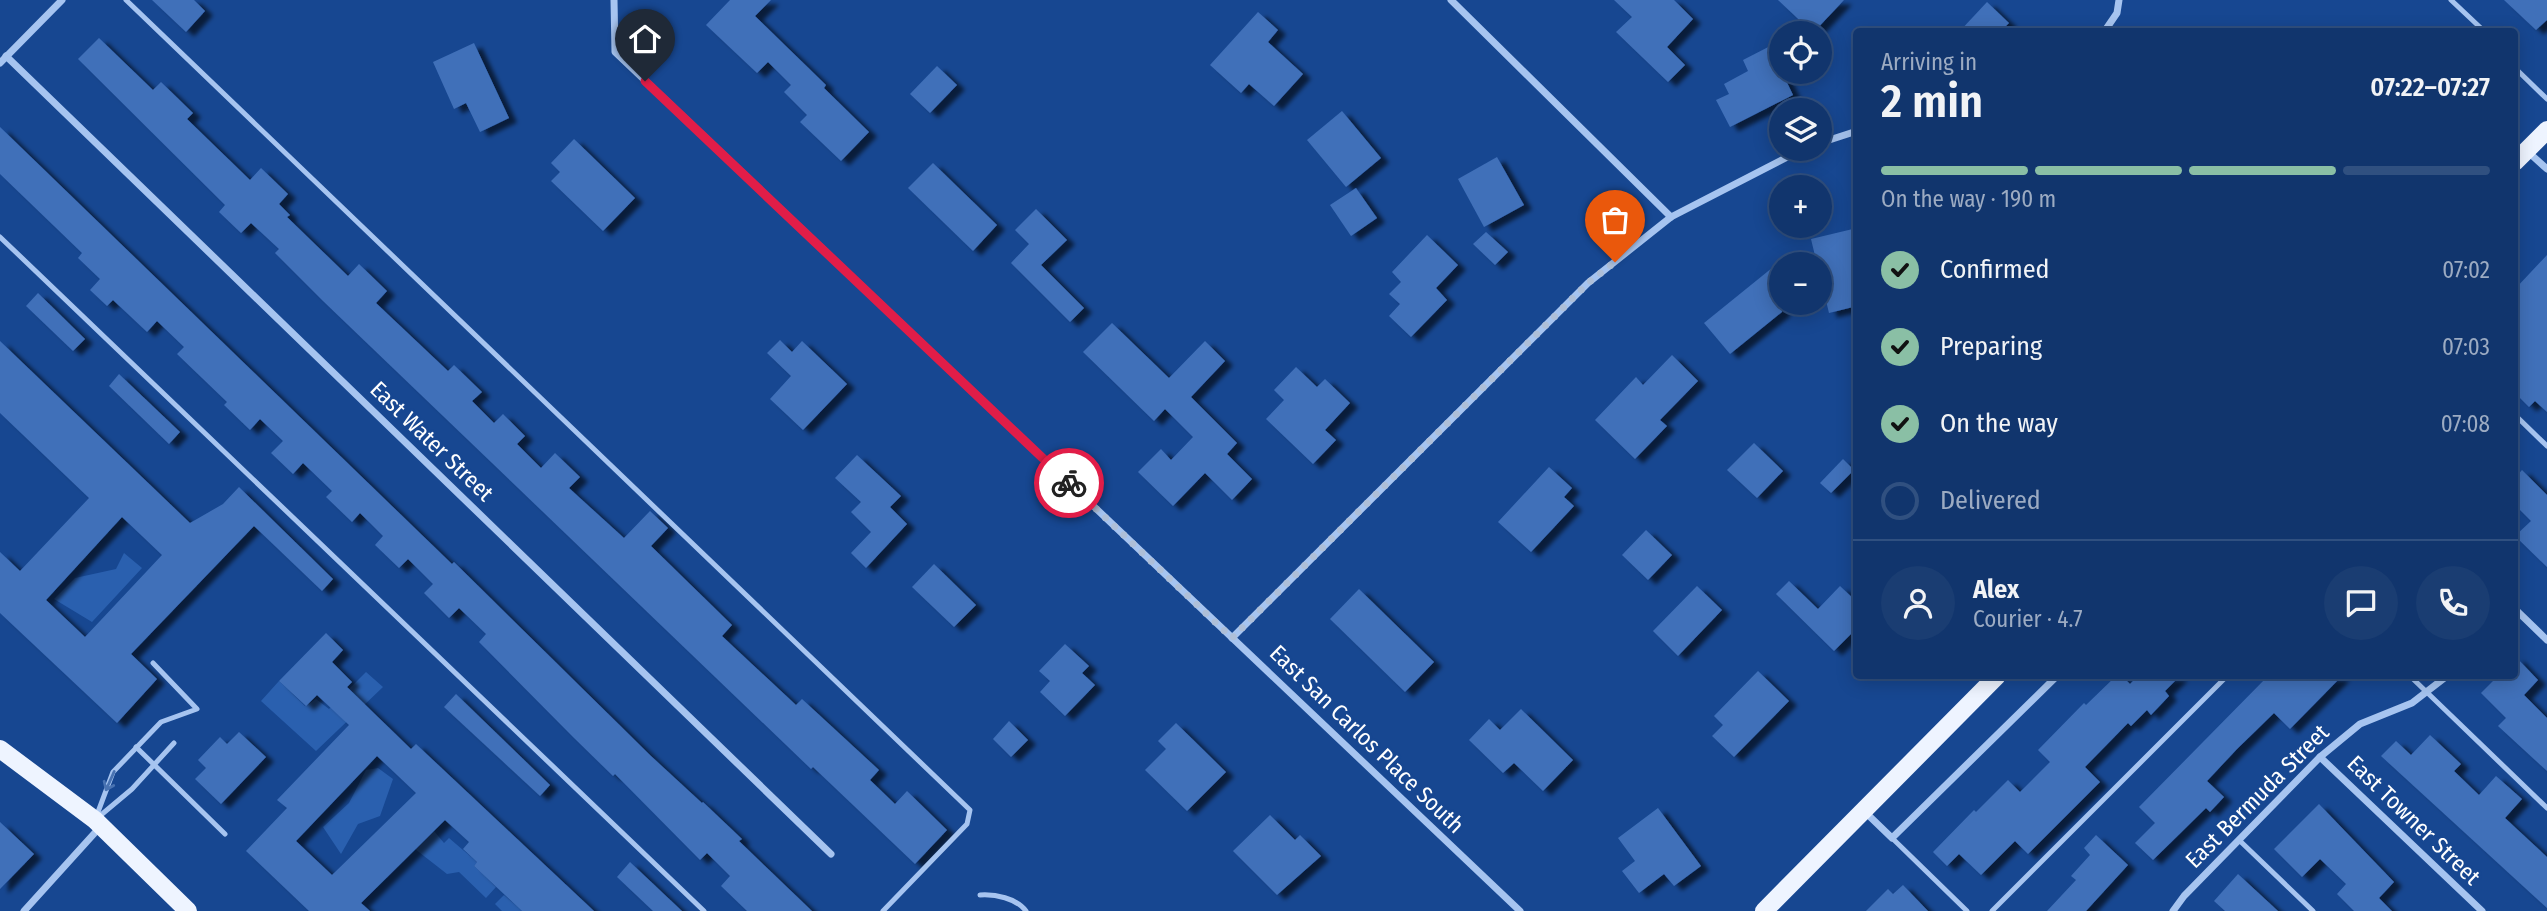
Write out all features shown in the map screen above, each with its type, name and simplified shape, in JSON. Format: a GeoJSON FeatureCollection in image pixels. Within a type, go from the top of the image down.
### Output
{"type":"FeatureCollection","features":[{"type":"Feature","properties":{"kind":"main road"},"geometry":{"type":"LineString","coordinates":[[2521,156],[2547,130]]}},
{"type":"Feature","properties":{"kind":"main road"},"geometry":{"type":"LineString","coordinates":[[1764,911],[1994,679]]}},
{"type":"Feature","properties":{"kind":"main road"},"geometry":{"type":"LineString","coordinates":[[1,753],[98,823],[188,911]]}},
{"type":"Feature","properties":{"kind":"street"},"geometry":{"type":"LineString","coordinates":[[0,63],[62,0]]}},
{"type":"Feature","properties":{"kind":"street","name":"East San Carlos Place South"},"geometry":{"type":"LineString","coordinates":[[614,0],[615,52],[1520,911]]}},
{"type":"Feature","properties":{"kind":"street"},"geometry":{"type":"LineString","coordinates":[[1451,0],[1671,218]]}},
{"type":"Feature","properties":{"kind":"street"},"geometry":{"type":"LineString","coordinates":[[2107,28],[2117,13],[2119,0]]}},
{"type":"Feature","properties":{"kind":"street","name":"East Water Street"},"geometry":{"type":"LineString","coordinates":[[6,56],[831,854]]}},
{"type":"Feature","properties":{"kind":"street"},"geometry":{"type":"LineString","coordinates":[[1832,139],[1853,132]]}},
{"type":"Feature","properties":{"kind":"street"},"geometry":{"type":"LineString","coordinates":[[2521,156],[2547,169]]}},
{"type":"Feature","properties":{"kind":"street"},"geometry":{"type":"LineString","coordinates":[[1232,638],[1588,283],[1671,218],[1780,161]]}},
{"type":"Feature","properties":{"kind":"street"},"geometry":{"type":"LineString","coordinates":[[2518,612],[2547,640]]}},
{"type":"Feature","properties":{"kind":"street"},"geometry":{"type":"LineString","coordinates":[[1863,811],[1892,838],[2054,679]]}},
{"type":"Feature","properties":{"kind":"street","name":"East Bermuda Street"},"geometry":{"type":"LineString","coordinates":[[2173,911],[2184,896],[2320,757],[2360,724],[2412,703],[2443,679]]}},
{"type":"Feature","properties":{"kind":"street","name":"East Towner Street"},"geometry":{"type":"LineString","coordinates":[[2320,757],[2482,911]]}},
{"type":"Feature","properties":{"kind":"street"},"geometry":{"type":"LineString","coordinates":[[24,911],[98,823]]}},
{"type":"Feature","properties":{"kind":"lane"},"geometry":{"type":"LineString","coordinates":[[126,0],[970,810],[967,824],[883,911]]}},
{"type":"Feature","properties":{"kind":"lane"},"geometry":{"type":"LineString","coordinates":[[2451,0],[2481,28]]}},
{"type":"Feature","properties":{"kind":"lane"},"geometry":{"type":"LineString","coordinates":[[2518,71],[2547,99]]}},
{"type":"Feature","properties":{"kind":"lane"},"geometry":{"type":"LineString","coordinates":[[0,237],[704,911]]}},
{"type":"Feature","properties":{"kind":"lane"},"geometry":{"type":"LineString","coordinates":[[2518,418],[2547,446]]}},
{"type":"Feature","properties":{"kind":"lane"},"geometry":{"type":"LineString","coordinates":[[98,823],[113,772],[161,722],[197,709],[153,663]]}},
{"type":"Feature","properties":{"kind":"lane"},"geometry":{"type":"LineString","coordinates":[[1992,911],[2224,679]]}},
{"type":"Feature","properties":{"kind":"lane"},"geometry":{"type":"LineString","coordinates":[[2413,679],[2547,808]]}},
{"type":"Feature","properties":{"kind":"lane"},"geometry":{"type":"LineString","coordinates":[[98,823],[174,743]]}},
{"type":"Feature","properties":{"kind":"lane"},"geometry":{"type":"LineString","coordinates":[[136,747],[225,834]]}},
{"type":"Feature","properties":{"kind":"lane"},"geometry":{"type":"LineString","coordinates":[[1892,838],[1967,911]]}},
{"type":"Feature","properties":{"kind":"lane"},"geometry":{"type":"LineString","coordinates":[[2239,840],[2313,911]]}},
{"type":"Feature","properties":{"kind":"lane"},"geometry":{"type":"LineString","coordinates":[[980,895],[993,895],[1021,905],[1026,911]]}},
{"type":"Feature","properties":{"kind":"shaded area"},"geometry":{"type":"Polygon","coordinates":[[[124,553],[142,568],[92,622],[54,599],[75,578],[116,569],[124,553]]]}},
{"type":"Feature","properties":{"kind":"shaded area"},"geometry":{"type":"Polygon","coordinates":[[[366,672],[383,687],[316,751],[261,701],[279,681],[305,706],[316,699],[329,709],[366,672]]]}},
{"type":"Feature","properties":{"kind":"shaded area"},"geometry":{"type":"Polygon","coordinates":[[[378,768],[393,779],[380,816],[358,824],[341,854],[323,827],[349,803],[366,770],[378,768]]]}},
{"type":"Feature","properties":{"kind":"shaded area"},"geometry":{"type":"Polygon","coordinates":[[[434,831],[444,843],[449,838],[477,862],[474,866],[496,887],[486,898],[459,872],[447,874],[415,849],[434,831]]]}},
{"type":"Feature","properties":{"kind":"shaded area"},"geometry":{"type":"Polygon","coordinates":[[[504,895],[522,911],[502,911],[495,904],[504,895]]]}},
{"type":"Feature","properties":{"kind":"building"},"geometry":{"type":"Polygon","coordinates":[[[152,0],[194,0],[205,11],[186,32],[152,0]]]}},
{"type":"Feature","properties":{"kind":"building"},"geometry":{"type":"Polygon","coordinates":[[[730,0],[771,0],[755,16],[826,85],[824,88],[869,132],[841,161],[800,122],[807,115],[784,92],[791,85],[768,62],[757,73],[706,25],[730,0]]]}},
{"type":"Feature","properties":{"kind":"building"},"geometry":{"type":"Polygon","coordinates":[[[1614,0],[1674,0],[1693,19],[1667,47],[1685,65],[1668,82],[1616,32],[1632,17],[1614,0]]]}},
{"type":"Feature","properties":{"kind":"building"},"geometry":{"type":"Polygon","coordinates":[[[1778,0],[1844,0],[1824,21],[1800,21],[1778,0]]]}},
{"type":"Feature","properties":{"kind":"building"},"geometry":{"type":"Polygon","coordinates":[[[2504,0],[2547,0],[2547,20],[2536,30],[2504,0]]]}},
{"type":"Feature","properties":{"kind":"building"},"geometry":{"type":"Polygon","coordinates":[[[1987,2],[2009,23],[2004,28],[1963,28],[1987,2]]]}},
{"type":"Feature","properties":{"kind":"building"},"geometry":{"type":"Polygon","coordinates":[[[1258,12],[1278,30],[1268,42],[1303,74],[1274,106],[1249,84],[1241,93],[1210,65],[1258,12]]]}},
{"type":"Feature","properties":{"kind":"building"},"geometry":{"type":"Polygon","coordinates":[[[99,38],[153,90],[161,82],[193,113],[187,119],[250,180],[261,168],[288,194],[279,204],[290,215],[287,217],[348,276],[359,264],[387,291],[376,303],[448,371],[454,365],[482,392],[472,401],[494,423],[503,414],[525,436],[517,444],[541,468],[555,453],[580,477],[569,488],[624,538],[650,511],[668,528],[651,546],[732,625],[722,636],[796,705],[802,699],[879,770],[870,780],[895,804],[907,791],[947,830],[915,864],[813,767],[811,769],[323,301],[275,253],[279,249],[251,223],[241,233],[219,212],[225,205],[78,59],[99,38]]]}},
{"type":"Feature","properties":{"kind":"building"},"geometry":{"type":"Polygon","coordinates":[[[474,43],[509,118],[480,132],[466,103],[454,109],[433,62],[474,43]]]}},
{"type":"Feature","properties":{"kind":"building"},"geometry":{"type":"Polygon","coordinates":[[[1769,47],[1769,84],[1788,84],[1793,95],[1787,98],[1769,98],[1769,107],[1730,127],[1716,100],[1729,94],[1724,84],[1748,71],[1743,60],[1769,47]]]}},
{"type":"Feature","properties":{"kind":"building"},"geometry":{"type":"Polygon","coordinates":[[[937,66],[957,85],[930,113],[910,94],[937,66]]]}},
{"type":"Feature","properties":{"kind":"building"},"geometry":{"type":"Polygon","coordinates":[[[1342,111],[1381,158],[1346,187],[1307,140],[1342,111]]]}},
{"type":"Feature","properties":{"kind":"building"},"geometry":{"type":"Polygon","coordinates":[[[0,127],[452,564],[454,562],[651,756],[742,839],[739,841],[812,911],[747,911],[721,886],[730,876],[707,853],[700,860],[615,774],[613,776],[573,737],[479,642],[486,634],[459,608],[449,618],[424,593],[433,584],[408,559],[399,568],[375,545],[383,536],[360,513],[352,522],[326,497],[332,491],[303,463],[293,474],[271,453],[283,441],[260,419],[250,430],[224,405],[227,402],[177,354],[184,347],[157,321],[147,332],[113,300],[107,306],[90,290],[100,279],[78,258],[82,253],[0,174],[0,127]]]}},
{"type":"Feature","properties":{"kind":"building"},"geometry":{"type":"Polygon","coordinates":[[[574,139],[635,198],[603,231],[551,181],[560,172],[551,163],[574,139]]]}},
{"type":"Feature","properties":{"kind":"building"},"geometry":{"type":"Polygon","coordinates":[[[1497,157],[1524,205],[1484,227],[1458,179],[1497,157]]]}},
{"type":"Feature","properties":{"kind":"building"},"geometry":{"type":"Polygon","coordinates":[[[933,163],[997,225],[973,251],[908,188],[933,163]]]}},
{"type":"Feature","properties":{"kind":"building"},"geometry":{"type":"Polygon","coordinates":[[[1356,188],[1377,218],[1351,236],[1330,205],[1356,188]]]}},
{"type":"Feature","properties":{"kind":"building"},"geometry":{"type":"Polygon","coordinates":[[[1036,209],[1067,240],[1041,265],[1084,308],[1070,322],[1011,263],[1029,244],[1015,230],[1036,209]]]}},
{"type":"Feature","properties":{"kind":"building"},"geometry":{"type":"Polygon","coordinates":[[[1853,229],[1853,307],[1832,312],[1832,252],[1814,252],[1811,239],[1832,238],[1832,234],[1853,229]]]}},
{"type":"Feature","properties":{"kind":"building"},"geometry":{"type":"Polygon","coordinates":[[[1486,232],[1508,252],[1495,265],[1473,244],[1486,232]]]}},
{"type":"Feature","properties":{"kind":"building"},"geometry":{"type":"Polygon","coordinates":[[[1427,235],[1458,265],[1436,288],[1447,300],[1411,337],[1389,316],[1400,304],[1389,294],[1401,282],[1392,272],[1427,235]]]}},
{"type":"Feature","properties":{"kind":"building"},"geometry":{"type":"Polygon","coordinates":[[[2547,255],[2547,412],[2535,401],[2529,407],[2518,396],[2518,286],[2547,255]]]}},
{"type":"Feature","properties":{"kind":"building"},"geometry":{"type":"Polygon","coordinates":[[[1769,270],[1769,315],[1778,315],[1730,354],[1704,323],[1769,270]]]}},
{"type":"Feature","properties":{"kind":"building"},"geometry":{"type":"Polygon","coordinates":[[[38,293],[85,339],[73,351],[26,306],[38,293]]]}},
{"type":"Feature","properties":{"kind":"building"},"geometry":{"type":"Polygon","coordinates":[[[1112,323],[1169,378],[1205,341],[1225,361],[1191,397],[1237,443],[1227,454],[1252,479],[1232,500],[1205,473],[1173,506],[1138,472],[1161,449],[1171,460],[1193,437],[1165,409],[1154,421],[1083,352],[1112,323]]]}},
{"type":"Feature","properties":{"kind":"building"},"geometry":{"type":"Polygon","coordinates":[[[780,340],[792,352],[802,341],[847,384],[803,430],[770,399],[791,376],[767,353],[780,340]]]}},
{"type":"Feature","properties":{"kind":"building"},"geometry":{"type":"Polygon","coordinates":[[[0,341],[190,523],[223,504],[239,487],[333,579],[322,591],[254,526],[131,654],[157,679],[117,723],[0,613],[0,552],[20,571],[89,498],[0,413],[0,341]],[[122,517],[46,600],[85,637],[162,555],[122,517]]]}},
{"type":"Feature","properties":{"kind":"building"},"geometry":{"type":"Polygon","coordinates":[[[1672,355],[1698,381],[1660,420],[1667,426],[1635,459],[1595,420],[1636,377],[1643,385],[1672,355]]]}},
{"type":"Feature","properties":{"kind":"building"},"geometry":{"type":"Polygon","coordinates":[[[1296,367],[1317,387],[1325,379],[1350,403],[1325,430],[1336,440],[1313,464],[1266,419],[1284,400],[1274,390],[1296,367]]]}},
{"type":"Feature","properties":{"kind":"building"},"geometry":{"type":"Polygon","coordinates":[[[119,374],[180,432],[169,444],[109,386],[119,374]]]}},
{"type":"Feature","properties":{"kind":"building"},"geometry":{"type":"Polygon","coordinates":[[[1754,443],[1783,471],[1757,498],[1727,470],[1754,443]]]}},
{"type":"Feature","properties":{"kind":"building"},"geometry":{"type":"Polygon","coordinates":[[[857,455],[901,496],[890,507],[907,524],[866,568],[851,553],[871,532],[851,512],[861,502],[835,478],[857,455]]]}},
{"type":"Feature","properties":{"kind":"building"},"geometry":{"type":"Polygon","coordinates":[[[1843,459],[1853,469],[1831,493],[1820,483],[1843,459]]]}},
{"type":"Feature","properties":{"kind":"building"},"geometry":{"type":"Polygon","coordinates":[[[1549,467],[1572,488],[1564,497],[1574,506],[1531,552],[1498,522],[1549,467]]]}},
{"type":"Feature","properties":{"kind":"building"},"geometry":{"type":"Polygon","coordinates":[[[2522,470],[2547,495],[2547,567],[2518,539],[2518,533],[2531,521],[2518,508],[2518,475],[2522,470]]]}},
{"type":"Feature","properties":{"kind":"building"},"geometry":{"type":"Polygon","coordinates":[[[1646,530],[1672,555],[1648,580],[1622,555],[1646,530]]]}},
{"type":"Feature","properties":{"kind":"building"},"geometry":{"type":"Polygon","coordinates":[[[934,564],[976,605],[954,627],[912,587],[934,564]]]}},
{"type":"Feature","properties":{"kind":"building"},"geometry":{"type":"Polygon","coordinates":[[[1789,581],[1818,609],[1840,586],[1853,598],[1853,632],[1834,651],[1776,594],[1789,581]]]}},
{"type":"Feature","properties":{"kind":"building"},"geometry":{"type":"Polygon","coordinates":[[[1697,586],[1722,610],[1678,656],[1653,631],[1697,586]]]}},
{"type":"Feature","properties":{"kind":"building"},"geometry":{"type":"Polygon","coordinates":[[[1359,589],[1434,662],[1405,692],[1330,619],[1359,589]]]}},
{"type":"Feature","properties":{"kind":"building"},"geometry":{"type":"Polygon","coordinates":[[[326,633],[343,650],[332,662],[352,682],[347,687],[411,749],[416,744],[594,911],[522,911],[474,866],[477,862],[463,849],[469,842],[445,820],[361,903],[370,911],[309,911],[246,851],[287,808],[277,800],[349,725],[317,695],[306,706],[279,681],[326,633]],[[377,756],[296,841],[332,875],[416,793],[377,756]]]}},
{"type":"Feature","properties":{"kind":"building"},"geometry":{"type":"Polygon","coordinates":[[[1065,644],[1089,666],[1082,673],[1095,685],[1065,716],[1040,692],[1050,681],[1039,671],[1065,644]]]}},
{"type":"Feature","properties":{"kind":"building"},"geometry":{"type":"Polygon","coordinates":[[[2518,659],[2538,680],[2524,695],[2547,718],[2547,771],[2498,726],[2506,718],[2481,693],[2495,679],[2518,679],[2518,659]]]}},
{"type":"Feature","properties":{"kind":"building"},"geometry":{"type":"Polygon","coordinates":[[[1758,671],[1789,701],[1734,757],[1712,736],[1723,725],[1714,716],[1758,671]]]}},
{"type":"Feature","properties":{"kind":"building"},"geometry":{"type":"Polygon","coordinates":[[[2113,679],[2125,679],[2130,684],[2135,679],[2177,679],[2165,691],[2169,696],[2151,715],[2147,710],[2131,726],[2128,723],[2085,767],[2100,782],[2028,854],[2015,841],[1981,875],[1959,854],[1947,866],[1933,852],[2008,780],[2020,792],[2050,762],[2038,750],[2084,703],[2086,705],[2113,679]]]}},
{"type":"Feature","properties":{"kind":"building"},"geometry":{"type":"Polygon","coordinates":[[[2265,679],[2339,679],[2290,729],[2274,713],[2207,781],[2224,797],[2210,812],[2206,808],[2153,860],[2135,843],[2155,823],[2139,807],[2265,679]]]}},
{"type":"Feature","properties":{"kind":"building"},"geometry":{"type":"Polygon","coordinates":[[[456,694],[550,785],[540,796],[444,707],[456,694]]]}},
{"type":"Feature","properties":{"kind":"building"},"geometry":{"type":"Polygon","coordinates":[[[1521,709],[1573,760],[1543,791],[1514,763],[1503,773],[1469,740],[1489,719],[1500,730],[1521,709]]]}},
{"type":"Feature","properties":{"kind":"building"},"geometry":{"type":"Polygon","coordinates":[[[1009,721],[1028,740],[1011,757],[993,739],[1009,721]]]}},
{"type":"Feature","properties":{"kind":"building"},"geometry":{"type":"Polygon","coordinates":[[[1176,723],[1226,772],[1187,811],[1145,770],[1166,749],[1158,741],[1176,723]]]}},
{"type":"Feature","properties":{"kind":"building"},"geometry":{"type":"Polygon","coordinates":[[[239,732],[266,757],[221,804],[195,779],[206,768],[198,760],[220,737],[227,744],[239,732]]]}},
{"type":"Feature","properties":{"kind":"building"},"geometry":{"type":"Polygon","coordinates":[[[2430,735],[2461,764],[2454,771],[2479,795],[2496,776],[2522,799],[2505,818],[2547,857],[2547,908],[2381,756],[2396,741],[2411,755],[2430,735]]]}},
{"type":"Feature","properties":{"kind":"building"},"geometry":{"type":"Polygon","coordinates":[[[2319,804],[2394,882],[2379,898],[2392,911],[2354,911],[2337,894],[2346,884],[2320,859],[2302,877],[2274,849],[2319,804]]]}},
{"type":"Feature","properties":{"kind":"building"},"geometry":{"type":"Polygon","coordinates":[[[1658,808],[1701,866],[1674,886],[1664,874],[1639,893],[1622,871],[1635,861],[1618,838],[1658,808]]]}},
{"type":"Feature","properties":{"kind":"building"},"geometry":{"type":"Polygon","coordinates":[[[1270,815],[1295,840],[1300,835],[1321,856],[1277,895],[1233,851],[1270,815]]]}},
{"type":"Feature","properties":{"kind":"building"},"geometry":{"type":"Polygon","coordinates":[[[0,822],[34,854],[0,889],[0,822]]]}},
{"type":"Feature","properties":{"kind":"building"},"geometry":{"type":"Polygon","coordinates":[[[2096,835],[2128,865],[2086,911],[2047,911],[2076,880],[2071,876],[2090,855],[2084,848],[2096,835]]]}},
{"type":"Feature","properties":{"kind":"building"},"geometry":{"type":"Polygon","coordinates":[[[630,862],[682,911],[653,911],[617,877],[630,862]]]}},
{"type":"Feature","properties":{"kind":"building"},"geometry":{"type":"Polygon","coordinates":[[[2238,874],[2278,911],[2225,911],[2214,901],[2238,874]]]}},
{"type":"Feature","properties":{"kind":"building"},"geometry":{"type":"Polygon","coordinates":[[[1903,885],[1928,911],[1866,911],[1888,889],[1893,894],[1903,885]]]}},
{"type":"Feature","properties":{"kind":"way so far"},"geometry":{"type":"LineString","coordinates":[[1069,483],[1232,638],[1588,283],[1615,262]]}},
{"type":"Feature","properties":{"kind":"route"},"geometry":{"type":"LineString","coordinates":[[645,81],[1069,483]]}}]}
